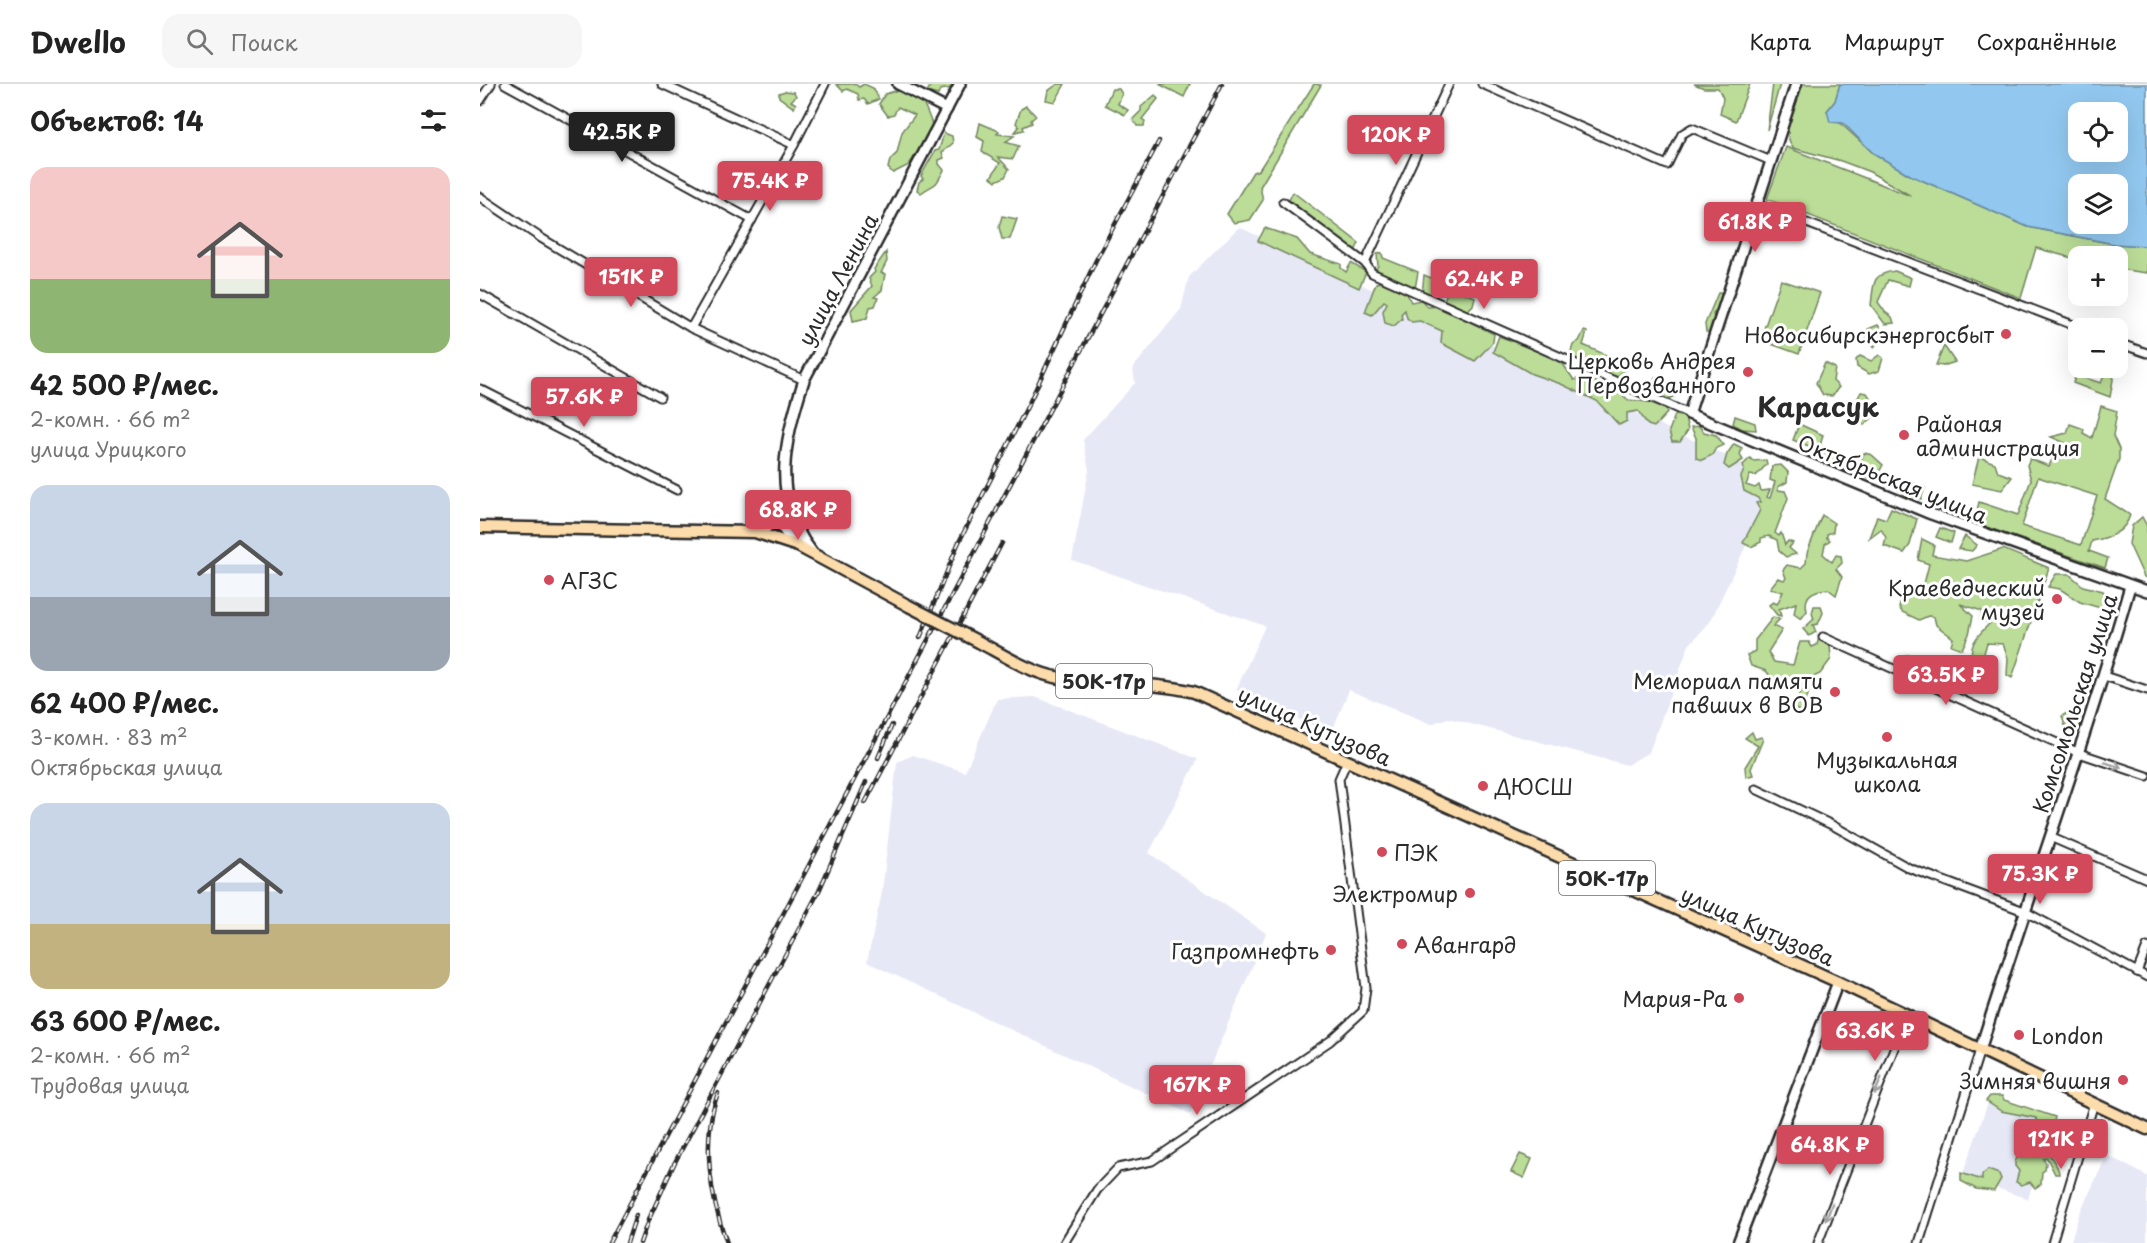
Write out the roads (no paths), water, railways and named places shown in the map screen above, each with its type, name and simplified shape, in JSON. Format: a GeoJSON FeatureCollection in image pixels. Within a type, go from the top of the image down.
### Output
{"type":"FeatureCollection","features":[{"type":"Feature","properties":{"kind":"main road","name":"50К-17р"},"geometry":{"type":"LineString","coordinates":[[480,527],[755,532],[781,536],[812,552]]}},
{"type":"Feature","properties":{"kind":"main road","name":"улица Кутузова"},"geometry":{"type":"LineString","coordinates":[[812,552],[1026,668],[1060,678],[1142,684],[1194,692],[1838,982],[2147,1129]]}},
{"type":"Feature","properties":{"kind":"street"},"geometry":{"type":"LineString","coordinates":[[480,101],[491,84]]}},
{"type":"Feature","properties":{"kind":"street"},"geometry":{"type":"LineString","coordinates":[[505,84],[752,219]]}},
{"type":"Feature","properties":{"kind":"street"},"geometry":{"type":"LineString","coordinates":[[662,84],[794,145]]}},
{"type":"Feature","properties":{"kind":"street"},"geometry":{"type":"LineString","coordinates":[[691,328],[794,145],[825,84]]}},
{"type":"Feature","properties":{"kind":"street"},"geometry":{"type":"LineString","coordinates":[[898,84],[947,109]]}},
{"type":"Feature","properties":{"kind":"street","name":"улица Ленина"},"geometry":{"type":"LineString","coordinates":[[812,552],[786,518],[786,450],[792,417],[804,380],[960,84]]}},
{"type":"Feature","properties":{"kind":"street"},"geometry":{"type":"LineString","coordinates":[[1365,263],[1449,84]]}},
{"type":"Feature","properties":{"kind":"street"},"geometry":{"type":"LineString","coordinates":[[1482,84],[1666,165],[1682,134],[1692,128],[1771,161]]}},
{"type":"Feature","properties":{"kind":"street"},"geometry":{"type":"LineString","coordinates":[[1689,414],[1796,84]]}},
{"type":"Feature","properties":{"kind":"street"},"geometry":{"type":"LineString","coordinates":[[480,197],[541,238],[691,328],[804,380]]}},
{"type":"Feature","properties":{"kind":"street","name":"Октябрьская улица"},"geometry":{"type":"LineString","coordinates":[[1283,202],[1365,263],[1372,273],[1689,414],[1930,514],[2147,591]]}},
{"type":"Feature","properties":{"kind":"street"},"geometry":{"type":"LineString","coordinates":[[1757,204],[2068,323]]}},
{"type":"Feature","properties":{"kind":"street"},"geometry":{"type":"LineString","coordinates":[[480,294],[660,397]]}},
{"type":"Feature","properties":{"kind":"street"},"geometry":{"type":"LineString","coordinates":[[2128,346],[2147,353]]}},
{"type":"Feature","properties":{"kind":"street"},"geometry":{"type":"LineString","coordinates":[[480,389],[676,490]]}},
{"type":"Feature","properties":{"kind":"street"},"geometry":{"type":"LineString","coordinates":[[755,532],[786,518],[790,530],[781,536]]}},
{"type":"Feature","properties":{"kind":"street","name":"Комсомольская улица"},"geometry":{"type":"LineString","coordinates":[[1919,1243],[2024,911],[2104,676],[2130,586]]}},
{"type":"Feature","properties":{"kind":"street"},"geometry":{"type":"LineString","coordinates":[[1823,637],[2079,753],[2147,776]]}},
{"type":"Feature","properties":{"kind":"street"},"geometry":{"type":"LineString","coordinates":[[2104,676],[2147,690]]}},
{"type":"Feature","properties":{"kind":"street"},"geometry":{"type":"LineString","coordinates":[[1064,1243],[1096,1190],[1118,1168],[1152,1161],[1330,1041],[1363,1011],[1365,988],[1339,779],[1347,761]]}},
{"type":"Feature","properties":{"kind":"street"},"geometry":{"type":"LineString","coordinates":[[1756,789],[1832,825],[1909,868],[2024,911],[2147,977]]}},
{"type":"Feature","properties":{"kind":"street"},"geometry":{"type":"LineString","coordinates":[[2050,837],[2147,879]]}},
{"type":"Feature","properties":{"kind":"street"},"geometry":{"type":"LineString","coordinates":[[2137,972],[2147,947]]}},
{"type":"Feature","properties":{"kind":"street"},"geometry":{"type":"LineString","coordinates":[[1738,1243],[1838,982]]}},
{"type":"Feature","properties":{"kind":"street"},"geometry":{"type":"LineString","coordinates":[[1818,1243],[1907,1015]]}},
{"type":"Feature","properties":{"kind":"street"},"geometry":{"type":"LineString","coordinates":[[2052,1243],[2094,1104]]}},
{"type":"Feature","properties":{"kind":"water"},"geometry":{"type":"Polygon","coordinates":[[[1840,84],[2147,84],[2147,246],[2114,244],[2028,227],[1910,175],[1873,153],[1843,123],[1830,122],[1827,111],[1835,101],[1840,84]]]}},
{"type":"Feature","properties":{"kind":"railway"},"geometry":{"type":"LineString","coordinates":[[609,1243],[1222,84]]}},
{"type":"Feature","properties":{"kind":"railway"},"geometry":{"type":"LineString","coordinates":[[920,638],[958,544],[1030,401],[1096,260],[1159,141]]}},
{"type":"Feature","properties":{"kind":"railway"},"geometry":{"type":"LineString","coordinates":[[865,803],[1002,543]]}},
{"type":"Feature","properties":{"kind":"railway"},"geometry":{"type":"LineString","coordinates":[[878,758],[892,725]]}},
{"type":"Feature","properties":{"kind":"railway"},"geometry":{"type":"LineString","coordinates":[[649,1219],[674,1164],[819,891],[866,782]]}},
{"type":"Feature","properties":{"kind":"railway"},"geometry":{"type":"LineString","coordinates":[[718,1093],[710,1130],[710,1168],[716,1207],[727,1243]]}},
{"type":"Feature","properties":{"kind":"railway"},"geometry":{"type":"LineString","coordinates":[[640,1243],[651,1212]]}},
{"type":"Feature","properties":{"kind":"railway"},"geometry":{"type":"LineString","coordinates":[[627,1243],[636,1215]]}},
{"type":"Feature","properties":{"kind":"place","name":"Новосибирскэнергосбыт"},"geometry":{"type":"Point","coordinates":[2006,334]}},
{"type":"Feature","properties":{"kind":"place","name":"Церковь Андрея Первозванного"},"geometry":{"type":"Point","coordinates":[1748,372]}},
{"type":"Feature","properties":{"kind":"place","name":"Районая администрация"},"geometry":{"type":"Point","coordinates":[1904,435]}},
{"type":"Feature","properties":{"kind":"place","name":"АГЗС"},"geometry":{"type":"Point","coordinates":[549,580]}},
{"type":"Feature","properties":{"kind":"place","name":"Краеведческий музей"},"geometry":{"type":"Point","coordinates":[2057,599]}},
{"type":"Feature","properties":{"kind":"place","name":"Мемориал памяти павших в ВОВ"},"geometry":{"type":"Point","coordinates":[1835,692]}},
{"type":"Feature","properties":{"kind":"place","name":"Музыкальная школа"},"geometry":{"type":"Point","coordinates":[1887,737]}},
{"type":"Feature","properties":{"kind":"place","name":"ДЮСШ"},"geometry":{"type":"Point","coordinates":[1483,786]}},
{"type":"Feature","properties":{"kind":"place","name":"ПЭК"},"geometry":{"type":"Point","coordinates":[1382,852]}},
{"type":"Feature","properties":{"kind":"place","name":"Электромир"},"geometry":{"type":"Point","coordinates":[1470,893]}},
{"type":"Feature","properties":{"kind":"place","name":"Авангард"},"geometry":{"type":"Point","coordinates":[1402,944]}},
{"type":"Feature","properties":{"kind":"place","name":"Газпромнефть"},"geometry":{"type":"Point","coordinates":[1331,950]}},
{"type":"Feature","properties":{"kind":"place","name":"Мария-Ра"},"geometry":{"type":"Point","coordinates":[1739,998]}},
{"type":"Feature","properties":{"kind":"place","name":"London"},"geometry":{"type":"Point","coordinates":[2019,1035]}},
{"type":"Feature","properties":{"kind":"place","name":"Зимняя вишня"},"geometry":{"type":"Point","coordinates":[2123,1080]}},
{"type":"Feature","properties":{"kind":"district","name":"Карасук"},"geometry":{"type":"Point","coordinates":[1818,405]}}]}
